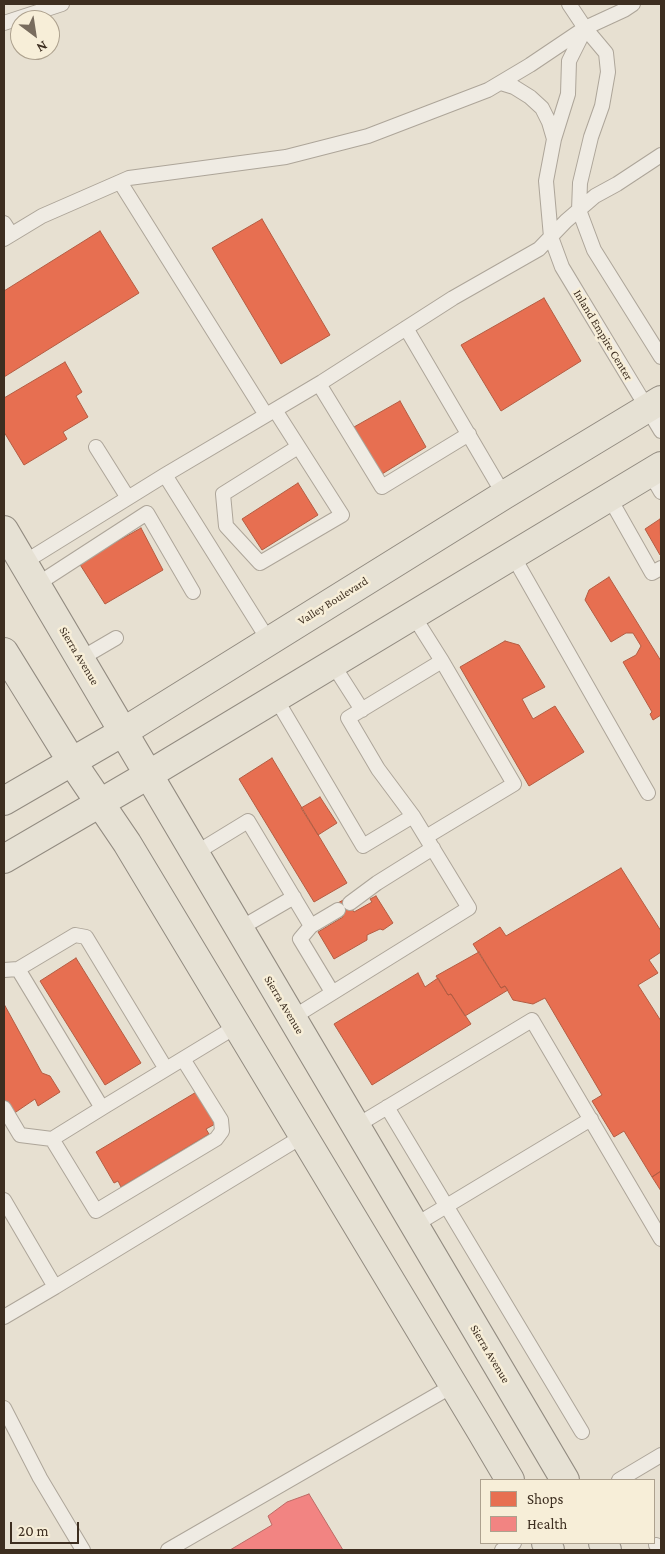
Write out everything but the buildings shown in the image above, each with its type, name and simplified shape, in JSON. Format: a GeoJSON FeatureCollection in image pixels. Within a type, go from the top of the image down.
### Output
{"type":"FeatureCollection","features":[{"type":"Feature","properties":{"kind":"main road","name":"Valley Boulevard"},"geometry":{"type":"LineString","coordinates":[[4,801],[123,732],[654,404]]}},
{"type":"Feature","properties":{"kind":"main road"},"geometry":{"type":"LineString","coordinates":[[4,860],[609,497],[658,477]]}},
{"type":"Feature","properties":{"kind":"main road","name":"Sierra Avenue"},"geometry":{"type":"LineString","coordinates":[[4,530],[564,1479]]}},
{"type":"Feature","properties":{"kind":"main road"},"geometry":{"type":"LineString","coordinates":[[4,652],[72,762],[127,843],[509,1479]]}},
{"type":"Feature","properties":{"kind":"lane"},"geometry":{"type":"LineString","coordinates":[[4,23],[62,4]]}},
{"type":"Feature","properties":{"kind":"lane"},"geometry":{"type":"LineString","coordinates":[[569,4],[585,28],[606,53],[608,72],[602,106],[591,137],[580,183],[579,210],[594,250],[661,357]]}},
{"type":"Feature","properties":{"kind":"lane"},"geometry":{"type":"LineString","coordinates":[[6,232],[129,178],[286,157],[368,136],[488,90],[585,28],[633,4]]}},
{"type":"Feature","properties":{"kind":"lane","name":"Inland Empire Center"},"geometry":{"type":"LineString","coordinates":[[585,28],[569,61],[568,94],[554,139],[546,181],[551,237],[562,266],[654,404],[661,431]]}},
{"type":"Feature","properties":{"kind":"lane"},"geometry":{"type":"LineString","coordinates":[[501,82],[514,87],[530,97],[542,108],[554,139]]}},
{"type":"Feature","properties":{"kind":"lane"},"geometry":{"type":"LineString","coordinates":[[30,574],[128,498],[319,384],[453,298],[539,249],[595,196],[617,184],[661,154]]}},
{"type":"Feature","properties":{"kind":"lane"},"geometry":{"type":"LineString","coordinates":[[120,182],[270,412],[298,447],[342,515],[260,563],[226,526],[223,494],[298,447]]}},
{"type":"Feature","properties":{"kind":"lane"},"geometry":{"type":"LineString","coordinates":[[406,328],[504,495]]}},
{"type":"Feature","properties":{"kind":"lane"},"geometry":{"type":"LineString","coordinates":[[319,384],[382,487],[469,434]]}},
{"type":"Feature","properties":{"kind":"lane"},"geometry":{"type":"LineString","coordinates":[[96,447],[128,498]]}},
{"type":"Feature","properties":{"kind":"lane"},"geometry":{"type":"LineString","coordinates":[[165,475],[269,641]]}},
{"type":"Feature","properties":{"kind":"lane"},"geometry":{"type":"LineString","coordinates":[[609,497],[652,573],[661,568]]}},
{"type":"Feature","properties":{"kind":"lane"},"geometry":{"type":"LineString","coordinates":[[30,574],[147,513],[193,592]]}},
{"type":"Feature","properties":{"kind":"lane"},"geometry":{"type":"LineString","coordinates":[[513,556],[648,793]]}},
{"type":"Feature","properties":{"kind":"lane"},"geometry":{"type":"LineString","coordinates":[[350,903],[429,842],[514,784],[413,615]]}},
{"type":"Feature","properties":{"kind":"lane"},"geometry":{"type":"LineString","coordinates":[[80,659],[116,638]]}},
{"type":"Feature","properties":{"kind":"lane"},"geometry":{"type":"LineString","coordinates":[[292,1018],[469,908],[413,816],[378,769],[348,718],[442,661]]}},
{"type":"Feature","properties":{"kind":"lane"},"geometry":{"type":"LineString","coordinates":[[332,663],[362,710]]}},
{"type":"Feature","properties":{"kind":"lane"},"geometry":{"type":"LineString","coordinates":[[275,697],[363,846],[413,816]]}},
{"type":"Feature","properties":{"kind":"lane"},"geometry":{"type":"LineString","coordinates":[[194,854],[248,822],[311,926]]}},
{"type":"Feature","properties":{"kind":"lane"},"geometry":{"type":"LineString","coordinates":[[239,929],[294,897]]}},
{"type":"Feature","properties":{"kind":"lane"},"geometry":{"type":"LineString","coordinates":[[332,992],[300,939],[311,926],[338,910]]}},
{"type":"Feature","properties":{"kind":"lane"},"geometry":{"type":"LineString","coordinates":[[102,1108],[11,970],[74,935],[86,937],[166,1069]]}},
{"type":"Feature","properties":{"kind":"lane"},"geometry":{"type":"LineString","coordinates":[[356,1126],[532,1020],[661,1239]]}},
{"type":"Feature","properties":{"kind":"lane"},"geometry":{"type":"LineString","coordinates":[[4,1108],[20,1135],[52,1139],[237,1026]]}},
{"type":"Feature","properties":{"kind":"lane"},"geometry":{"type":"LineString","coordinates":[[52,1139],[96,1212],[216,1139],[222,1131],[221,1120],[183,1059]]}},
{"type":"Feature","properties":{"kind":"lane"},"geometry":{"type":"LineString","coordinates":[[387,1108],[582,1432]]}},
{"type":"Feature","properties":{"kind":"lane"},"geometry":{"type":"LineString","coordinates":[[414,1225],[591,1119]]}},
{"type":"Feature","properties":{"kind":"lane"},"geometry":{"type":"LineString","coordinates":[[4,1317],[303,1136]]}},
{"type":"Feature","properties":{"kind":"lane"},"geometry":{"type":"LineString","coordinates":[[4,1200],[55,1287]]}},
{"type":"Feature","properties":{"kind":"lane"},"geometry":{"type":"LineString","coordinates":[[168,1550],[454,1385]]}},
{"type":"Feature","properties":{"kind":"lane"},"geometry":{"type":"LineString","coordinates":[[5,1412],[40,1478],[83,1550]]}},
{"type":"Feature","properties":{"kind":"lane"},"geometry":{"type":"LineString","coordinates":[[621,1479],[661,1455]]}}]}
